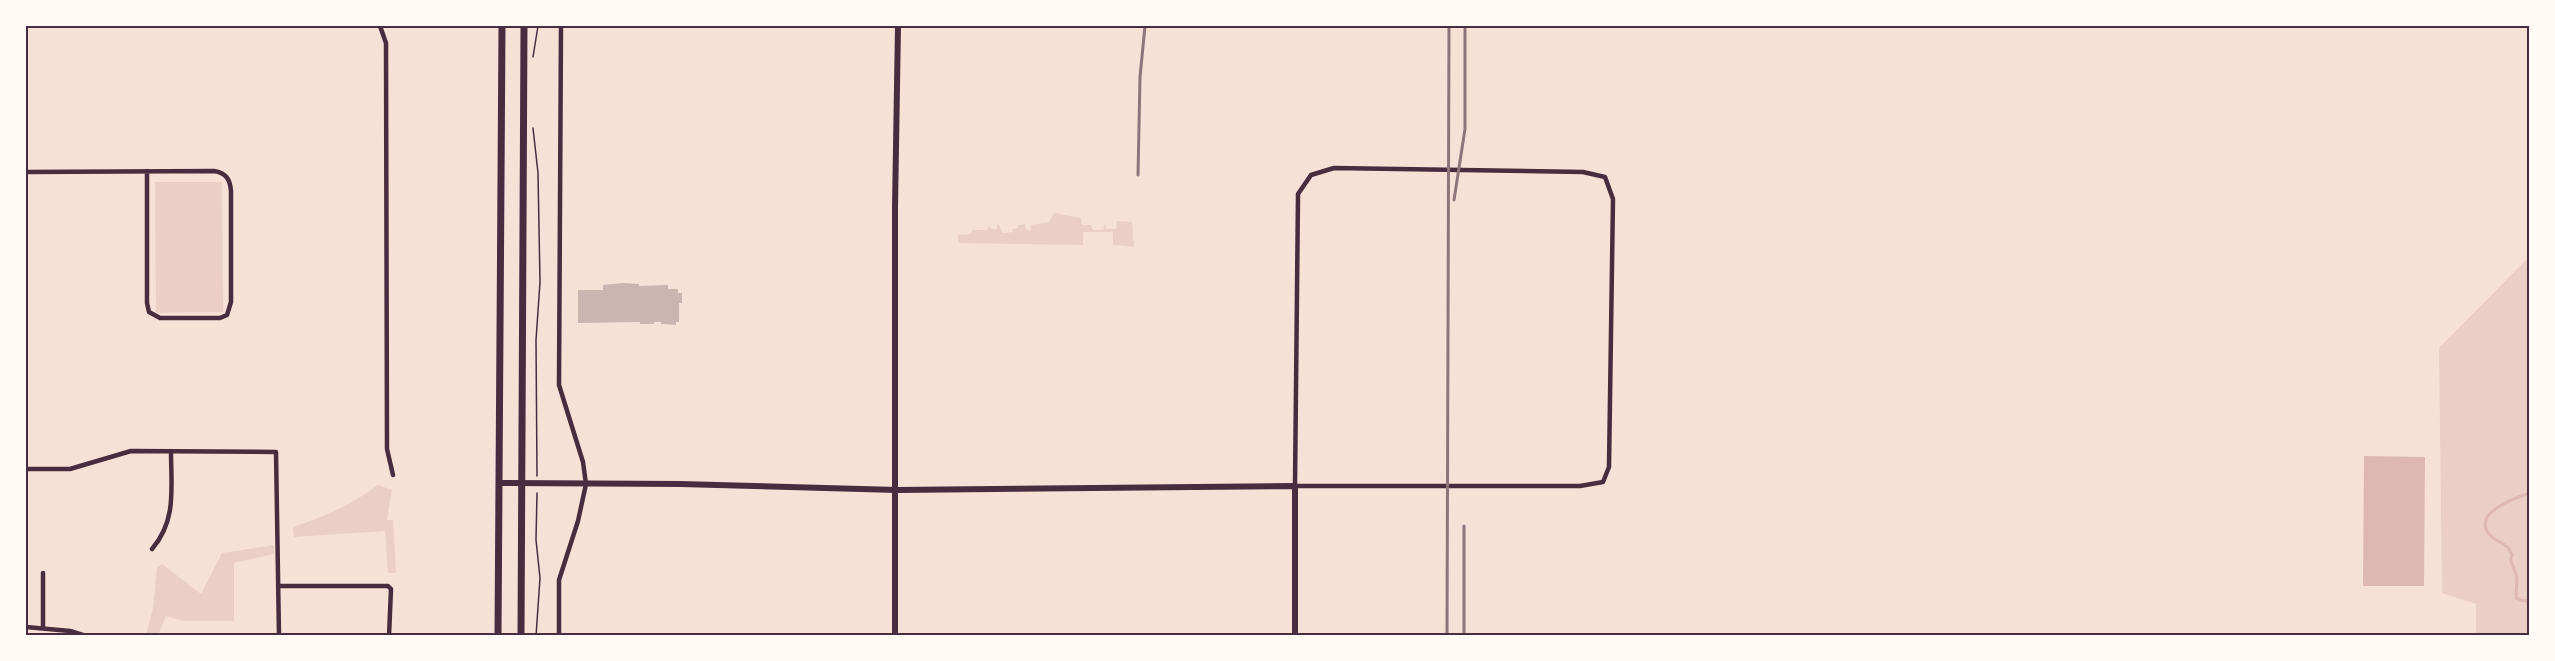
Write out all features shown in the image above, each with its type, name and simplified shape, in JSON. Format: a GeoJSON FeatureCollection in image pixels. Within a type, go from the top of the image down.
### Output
{"type":"FeatureCollection","features":[{"type":"Feature","properties":{"kind":"main road"},"geometry":{"type":"LineString","coordinates":[[498,636],[502,26]]}},
{"type":"Feature","properties":{"kind":"main road"},"geometry":{"type":"LineString","coordinates":[[521,636],[524,26]]}},
{"type":"Feature","properties":{"kind":"street"},"geometry":{"type":"LineString","coordinates":[[380,26],[386,43],[387,449],[393,475]]}},
{"type":"Feature","properties":{"kind":"street"},"geometry":{"type":"LineString","coordinates":[[559,636],[559,580],[578,520],[586,484],[583,462],[559,385],[561,26]]}},
{"type":"Feature","properties":{"kind":"street"},"geometry":{"type":"LineString","coordinates":[[895,636],[897,490],[895,196],[898,26]]}},
{"type":"Feature","properties":{"kind":"street"},"geometry":{"type":"LineString","coordinates":[[499,483],[680,484],[897,490],[1295,486],[1580,486],[1603,482],[1608,467],[1613,199],[1605,177],[1583,172],[1334,168],[1311,176],[1298,194],[1295,486],[1294,636]]}},
{"type":"Feature","properties":{"kind":"street"},"geometry":{"type":"LineString","coordinates":[[26,172],[147,171],[214,171],[227,176],[231,190],[231,302],[229,313],[220,318],[160,318],[149,312],[147,303],[147,171]]}},
{"type":"Feature","properties":{"kind":"street"},"geometry":{"type":"LineString","coordinates":[[26,469],[70,469],[131,451],[276,452],[279,636]]}},
{"type":"Feature","properties":{"kind":"street"},"geometry":{"type":"LineString","coordinates":[[152,549],[167,528],[171,512],[171,452]]}},
{"type":"Feature","properties":{"kind":"street"},"geometry":{"type":"LineString","coordinates":[[43,573],[43,627]]}},
{"type":"Feature","properties":{"kind":"street"},"geometry":{"type":"LineString","coordinates":[[279,586],[388,586],[391,589],[389,636]]}},
{"type":"Feature","properties":{"kind":"street"},"geometry":{"type":"LineString","coordinates":[[26,627],[43,627],[86,636]]}},
{"type":"Feature","properties":{"kind":"path"},"geometry":{"type":"LineString","coordinates":[[533,58],[538,26]]}},
{"type":"Feature","properties":{"kind":"path"},"geometry":{"type":"LineString","coordinates":[[533,125],[538,165],[540,282],[536,340],[536,540],[540,578],[536,636]]}},
{"type":"Feature","properties":{"kind":"shaded area"},"geometry":{"type":"Polygon","coordinates":[[[155,182],[222,182],[223,312],[156,313],[155,182]]]}},
{"type":"Feature","properties":{"kind":"shaded area"},"geometry":{"type":"Polygon","coordinates":[[[1054,213],[1081,218],[1082,225],[1091,225],[1093,230],[1103,230],[1105,224],[1106,229],[1116,229],[1117,221],[1132,222],[1134,247],[1113,245],[1113,232],[1083,232],[1083,245],[958,243],[958,235],[971,234],[972,230],[987,230],[988,227],[996,230],[998,223],[1003,233],[1013,232],[1012,229],[1017,228],[1018,225],[1025,224],[1026,230],[1031,231],[1031,225],[1049,222],[1054,213]]]}},
{"type":"Feature","properties":{"kind":"shaded area"},"geometry":{"type":"Polygon","coordinates":[[[2529,257],[2529,635],[2476,635],[2476,604],[2442,593],[2439,348],[2529,257]]]}},
{"type":"Feature","properties":{"kind":"shaded area"},"geometry":{"type":"Polygon","coordinates":[[[2364,456],[2425,457],[2424,586],[2363,586],[2364,456]]]}},
{"type":"Feature","properties":{"kind":"shaded area"},"geometry":{"type":"Polygon","coordinates":[[[378,485],[392,490],[387,520],[393,520],[396,573],[388,573],[385,531],[294,537],[293,527],[337,510],[378,485]]]}},
{"type":"Feature","properties":{"kind":"shaded area"},"geometry":{"type":"Polygon","coordinates":[[[274,545],[274,554],[234,563],[234,621],[184,621],[166,616],[158,635],[146,635],[153,608],[157,567],[162,564],[201,594],[222,553],[274,545]]]}},
{"type":"Feature","properties":{"kind":"building"},"geometry":{"type":"Polygon","coordinates":[[[639,284],[639,286],[668,285],[668,289],[678,289],[678,293],[682,293],[682,303],[679,303],[679,322],[676,322],[676,325],[661,324],[661,322],[654,322],[654,324],[640,324],[640,322],[578,323],[578,290],[603,290],[603,285],[639,284]]]}},
{"type":"Feature","properties":{"kind":"waterway"},"geometry":{"type":"LineString","coordinates":[[2530,493],[2505,503],[2489,515],[2486,522],[2486,529],[2492,537],[2507,546],[2512,554],[2511,560],[2517,578],[2516,598],[2524,601],[2530,600]]}},
{"type":"Feature","properties":{"kind":"railway"},"geometry":{"type":"LineString","coordinates":[[1138,175],[1140,77],[1145,26]]}},
{"type":"Feature","properties":{"kind":"railway"},"geometry":{"type":"LineString","coordinates":[[1447,636],[1449,26]]}},
{"type":"Feature","properties":{"kind":"railway"},"geometry":{"type":"LineString","coordinates":[[1454,200],[1465,129],[1465,26]]}},
{"type":"Feature","properties":{"kind":"railway"},"geometry":{"type":"LineString","coordinates":[[1464,526],[1464,636]]}}]}
